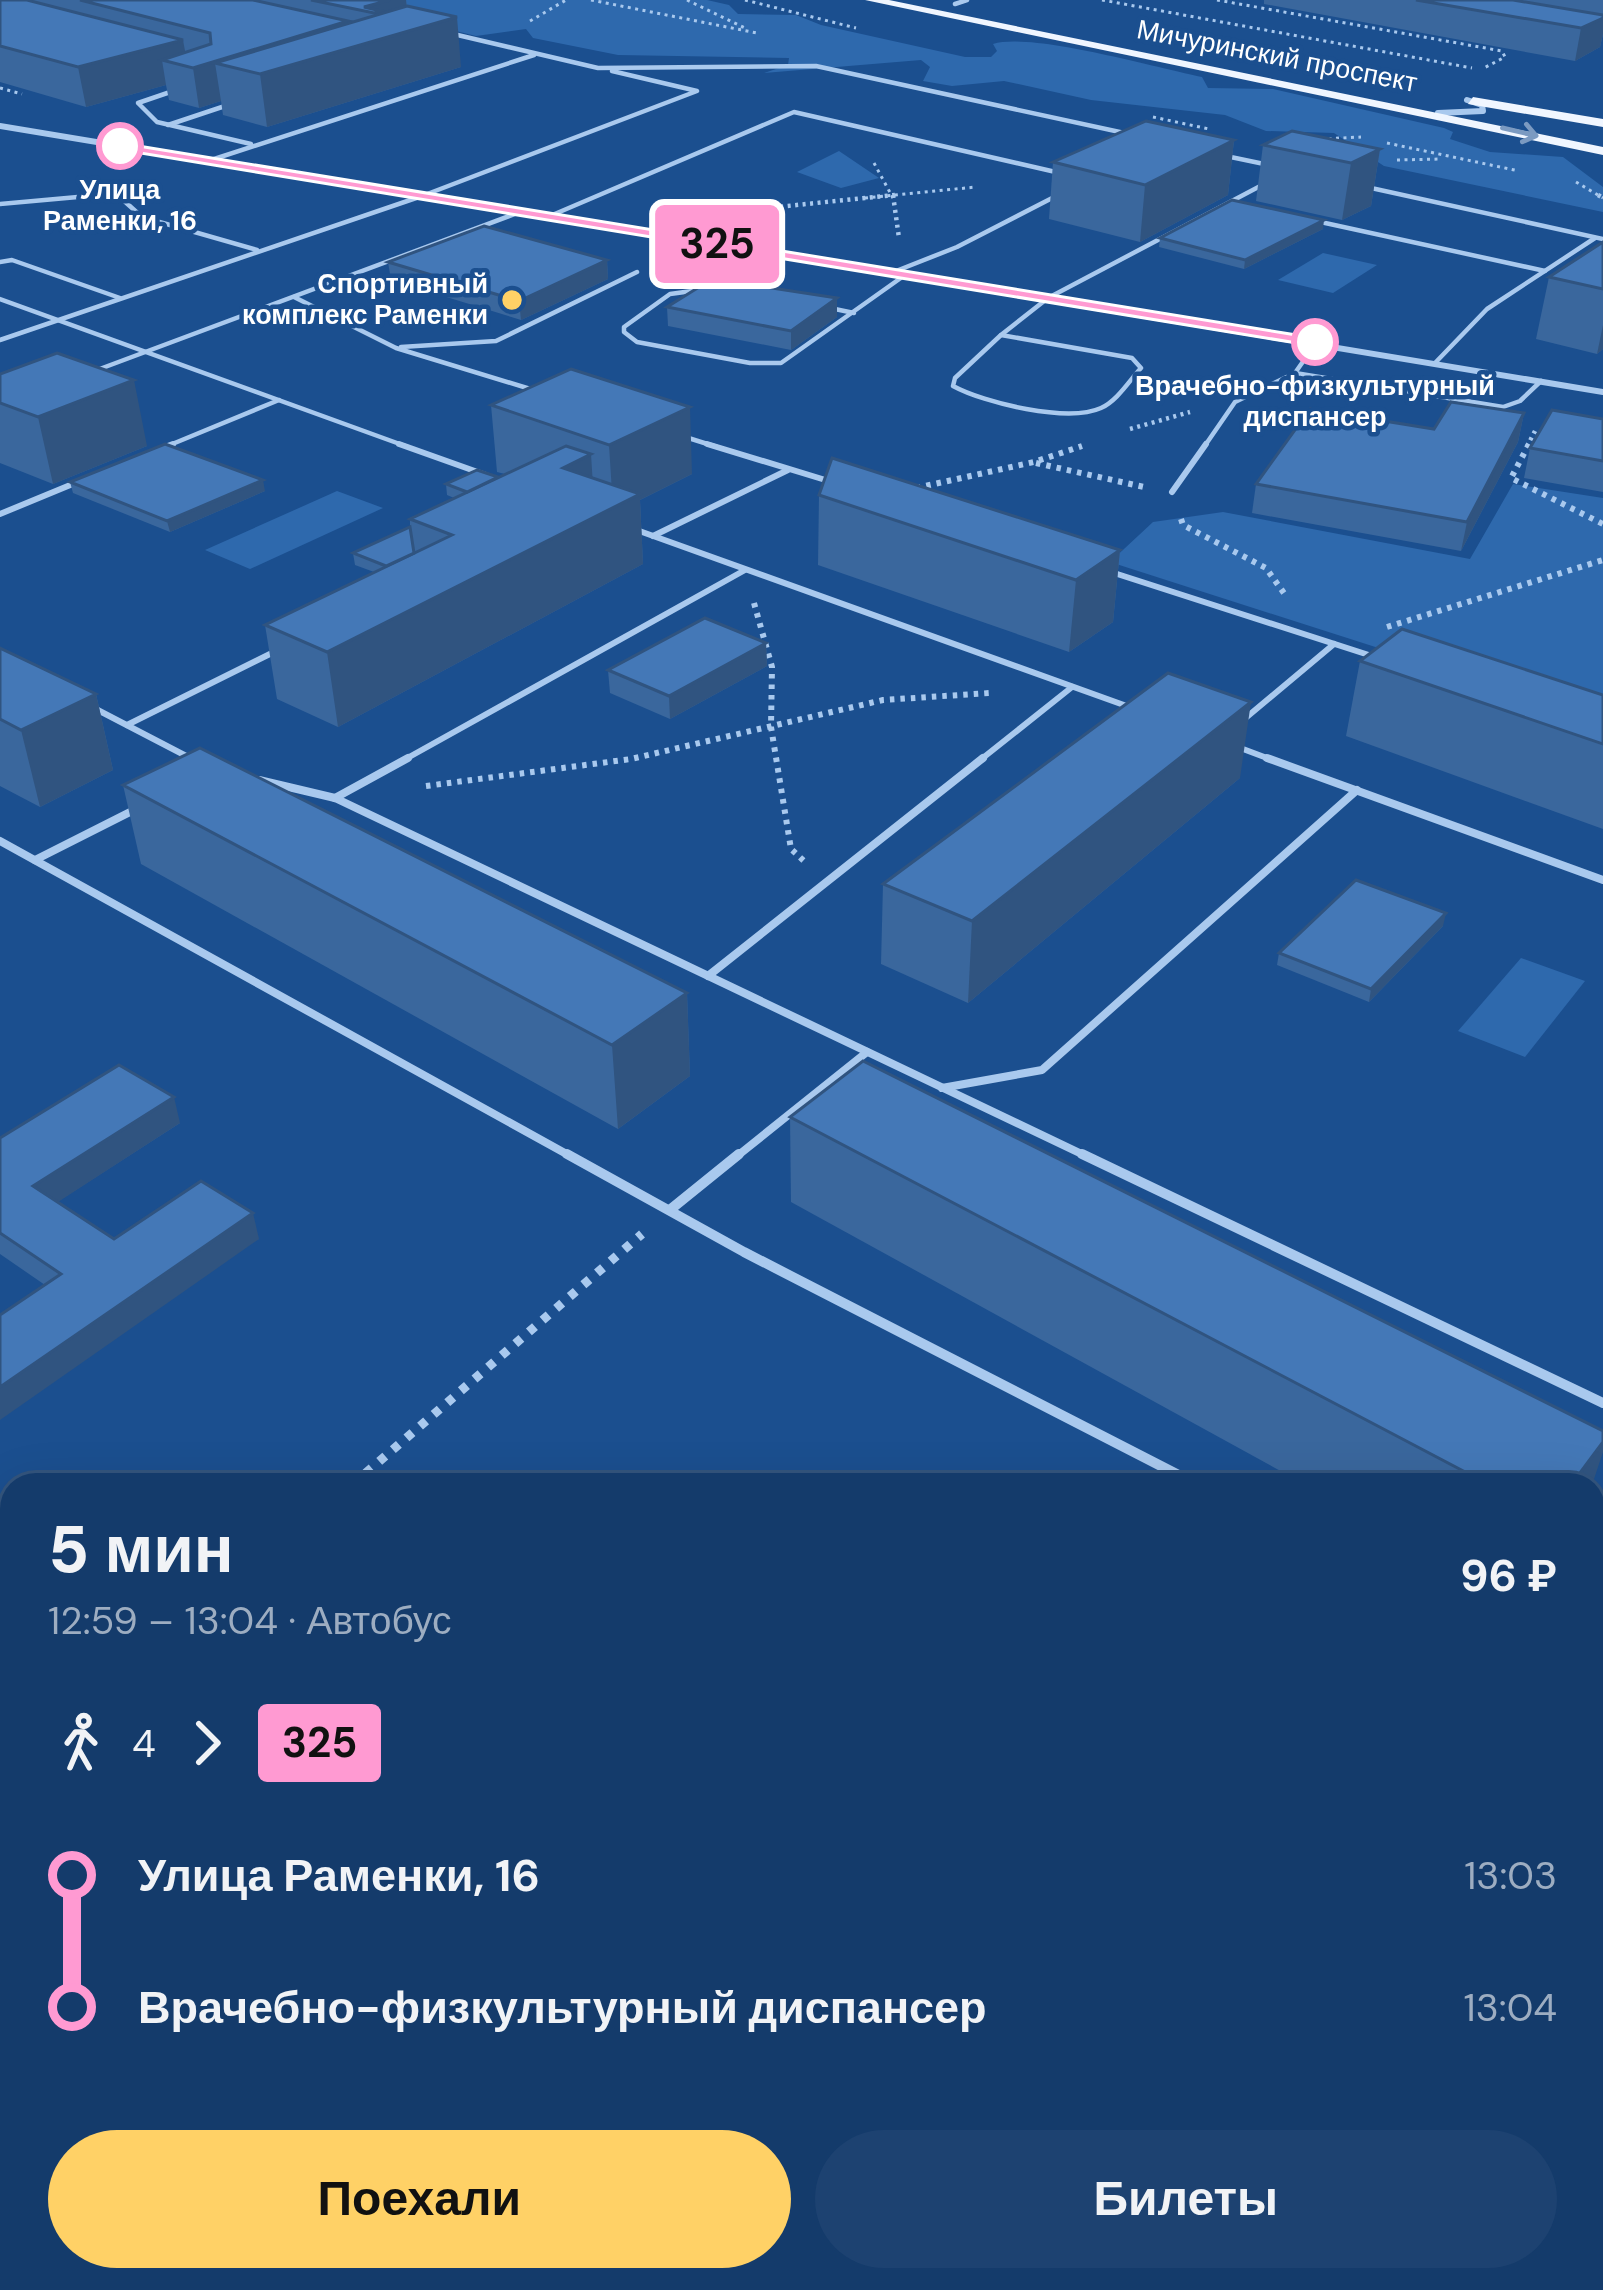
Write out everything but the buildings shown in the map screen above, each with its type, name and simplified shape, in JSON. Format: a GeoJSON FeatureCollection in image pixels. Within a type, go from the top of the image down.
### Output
{"type":"FeatureCollection","features":[{"type":"Feature","properties":{"kind":"main road","name":"Мичуринский проспект"},"geometry":{"type":"LineString","coordinates":[[871,0],[1438,113],[1603,151]]}},
{"type":"Feature","properties":{"kind":"main road","name":"Мичуринский проспект"},"geometry":{"type":"LineString","coordinates":[[932,0],[1322,73]]}},
{"type":"Feature","properties":{"kind":"main road","name":"Мичуринский проспект"},"geometry":{"type":"LineString","coordinates":[[1447,96],[1603,123]]}},
{"type":"Feature","properties":{"kind":"street"},"geometry":{"type":"LineString","coordinates":[[1438,113],[1483,111],[1482,105],[1467,100]]}},
{"type":"Feature","properties":{"kind":"street"},"geometry":{"type":"LineString","coordinates":[[2,128],[1603,392]]}},
{"type":"Feature","properties":{"kind":"lane"},"geometry":{"type":"LineString","coordinates":[[0,340],[422,196],[697,91],[434,30]]}},
{"type":"Feature","properties":{"kind":"lane"},"geometry":{"type":"LineString","coordinates":[[437,41],[457,35]]}},
{"type":"Feature","properties":{"kind":"lane"},"geometry":{"type":"LineString","coordinates":[[208,161],[537,54]]}},
{"type":"Feature","properties":{"kind":"lane"},"geometry":{"type":"LineString","coordinates":[[598,68],[817,66],[1142,137]]}},
{"type":"Feature","properties":{"kind":"lane"},"geometry":{"type":"LineString","coordinates":[[194,84],[138,103],[145,115],[168,124],[251,144]]}},
{"type":"Feature","properties":{"kind":"lane"},"geometry":{"type":"LineString","coordinates":[[168,124],[231,104]]}},
{"type":"Feature","properties":{"kind":"lane"},"geometry":{"type":"LineString","coordinates":[[550,217],[794,112],[1079,176]]}},
{"type":"Feature","properties":{"kind":"lane"},"geometry":{"type":"LineString","coordinates":[[1208,152],[1271,166]]}},
{"type":"Feature","properties":{"kind":"lane"},"geometry":{"type":"LineString","coordinates":[[1000,335],[1132,358],[1141,368],[1106,405],[1080,412],[953,386],[955,378],[1000,335],[1048,298],[1271,181]]}},
{"type":"Feature","properties":{"kind":"lane"},"geometry":{"type":"LineString","coordinates":[[1362,186],[1599,238]]}},
{"type":"Feature","properties":{"kind":"lane"},"geometry":{"type":"LineString","coordinates":[[891,273],[1071,189]]}},
{"type":"Feature","properties":{"kind":"lane"},"geometry":{"type":"LineString","coordinates":[[0,204],[100,195],[122,199],[142,217],[260,251]]}},
{"type":"Feature","properties":{"kind":"lane"},"geometry":{"type":"LineString","coordinates":[[1229,202],[1252,207]]}},
{"type":"Feature","properties":{"kind":"lane"},"geometry":{"type":"LineString","coordinates":[[74,379],[520,212]]}},
{"type":"Feature","properties":{"kind":"lane"},"geometry":{"type":"LineString","coordinates":[[1297,217],[1545,271]]}},
{"type":"Feature","properties":{"kind":"lane"},"geometry":{"type":"LineString","coordinates":[[1435,363],[1447,345],[1545,271],[1599,238]]}},
{"type":"Feature","properties":{"kind":"lane"},"geometry":{"type":"LineString","coordinates":[[0,262],[11,260],[123,299]]}},
{"type":"Feature","properties":{"kind":"lane"},"geometry":{"type":"LineString","coordinates":[[396,347],[496,341],[637,272]]}},
{"type":"Feature","properties":{"kind":"lane"},"geometry":{"type":"LineString","coordinates":[[715,289],[670,295],[624,327],[624,332],[637,343],[766,364],[791,358],[904,275]]}},
{"type":"Feature","properties":{"kind":"lane"},"geometry":{"type":"LineString","coordinates":[[294,297],[396,347],[549,395]]}},
{"type":"Feature","properties":{"kind":"lane"},"geometry":{"type":"LineString","coordinates":[[0,299],[503,482]]}},
{"type":"Feature","properties":{"kind":"lane"},"geometry":{"type":"LineString","coordinates":[[808,304],[854,313]]}},
{"type":"Feature","properties":{"kind":"lane"},"geometry":{"type":"LineString","coordinates":[[1172,491],[1235,402],[1295,373],[1316,343]]}},
{"type":"Feature","properties":{"kind":"lane"},"geometry":{"type":"LineString","coordinates":[[1295,373],[1503,407],[1520,401],[1541,381]]}},
{"type":"Feature","properties":{"kind":"lane"},"geometry":{"type":"LineString","coordinates":[[150,453],[279,400]]}},
{"type":"Feature","properties":{"kind":"lane"},"geometry":{"type":"LineString","coordinates":[[680,436],[895,502]]}},
{"type":"Feature","properties":{"kind":"lane"},"geometry":{"type":"LineString","coordinates":[[653,536],[790,470]]}},
{"type":"Feature","properties":{"kind":"lane"},"geometry":{"type":"LineString","coordinates":[[0,514],[86,479]]}},
{"type":"Feature","properties":{"kind":"lane"},"geometry":{"type":"LineString","coordinates":[[611,521],[1156,717]]}},
{"type":"Feature","properties":{"kind":"lane"},"geometry":{"type":"LineString","coordinates":[[1093,566],[1392,662]]}},
{"type":"Feature","properties":{"kind":"lane"},"geometry":{"type":"LineString","coordinates":[[335,797],[746,569]]}},
{"type":"Feature","properties":{"kind":"lane"},"geometry":{"type":"LineString","coordinates":[[127,725],[296,642]]}},
{"type":"Feature","properties":{"kind":"lane"},"geometry":{"type":"LineString","coordinates":[[1236,726],[1334,644]]}},
{"type":"Feature","properties":{"kind":"lane"},"geometry":{"type":"LineString","coordinates":[[708,976],[1072,687]]}},
{"type":"Feature","properties":{"kind":"lane"},"geometry":{"type":"LineString","coordinates":[[84,703],[195,761]]}},
{"type":"Feature","properties":{"kind":"lane"},"geometry":{"type":"LineString","coordinates":[[1220,740],[1603,880]]}},
{"type":"Feature","properties":{"kind":"lane"},"geometry":{"type":"LineString","coordinates":[[253,779],[335,797],[1603,1403]]}},
{"type":"Feature","properties":{"kind":"lane"},"geometry":{"type":"LineString","coordinates":[[942,1088],[1042,1070],[1357,790]]}},
{"type":"Feature","properties":{"kind":"lane"},"geometry":{"type":"LineString","coordinates":[[35,860],[153,800]]}},
{"type":"Feature","properties":{"kind":"lane"},"geometry":{"type":"LineString","coordinates":[[0,841],[671,1209],[1175,1473]]}},
{"type":"Feature","properties":{"kind":"lane"},"geometry":{"type":"LineString","coordinates":[[671,1209],[867,1052]]}},
{"type":"Feature","properties":{"kind":"path"},"geometry":{"type":"LineString","coordinates":[[687,0],[756,33]]}},
{"type":"Feature","properties":{"kind":"path"},"geometry":{"type":"LineString","coordinates":[[1102,0],[1504,74]]}},
{"type":"Feature","properties":{"kind":"path"},"geometry":{"type":"LineString","coordinates":[[1217,0],[1502,51],[1504,57],[1482,70]]}},
{"type":"Feature","properties":{"kind":"path"},"geometry":{"type":"LineString","coordinates":[[821,118],[879,169],[893,195],[902,247],[928,259]]}},
{"type":"Feature","properties":{"kind":"path"},"geometry":{"type":"LineString","coordinates":[[1309,139],[1361,137]]}},
{"type":"Feature","properties":{"kind":"path"},"geometry":{"type":"LineString","coordinates":[[1576,182],[1603,198]]}},
{"type":"Feature","properties":{"kind":"path"},"geometry":{"type":"LineString","coordinates":[[718,213],[986,186]]}},
{"type":"Feature","properties":{"kind":"path"},"geometry":{"type":"LineString","coordinates":[[1540,421],[1511,478],[1603,524]]}},
{"type":"Feature","properties":{"kind":"path"},"geometry":{"type":"LineString","coordinates":[[1034,462],[1083,477],[1172,491],[1183,526],[1267,568],[1313,637]]}},
{"type":"Feature","properties":{"kind":"path"},"geometry":{"type":"LineString","coordinates":[[895,502],[917,488]]}},
{"type":"Feature","properties":{"kind":"path"},"geometry":{"type":"LineString","coordinates":[[1334,644],[1603,560]]}},
{"type":"Feature","properties":{"kind":"path"},"geometry":{"type":"LineString","coordinates":[[746,569],[772,667],[771,727],[790,849],[827,882]]}},
{"type":"Feature","properties":{"kind":"path"},"geometry":{"type":"LineString","coordinates":[[422,786],[632,759],[884,700],[1001,692]]}},
{"type":"Feature","properties":{"kind":"path"},"geometry":{"type":"LineString","coordinates":[[366,1473],[671,1209]]}},
{"type":"Feature","properties":{"kind":"shaded area"},"geometry":{"type":"Polygon","coordinates":[[[332,0],[707,0],[729,5],[738,14],[796,15],[821,25],[965,57],[991,57],[997,51],[993,44],[1011,42],[1064,47],[1202,77],[1208,88],[1273,89],[1444,128],[1453,132],[1450,139],[1490,152],[1563,157],[1603,187],[1603,212],[1384,166],[1334,133],[1266,131],[1225,115],[1091,100],[1004,81],[952,86],[923,81],[930,67],[921,60],[764,73],[788,65],[789,58],[618,55],[533,38],[526,29],[476,36],[332,0]]]}},
{"type":"Feature","properties":{"kind":"shaded area"},"geometry":{"type":"Polygon","coordinates":[[[839,151],[879,178],[841,188],[797,172],[839,151]]]}},
{"type":"Feature","properties":{"kind":"shaded area"},"geometry":{"type":"Polygon","coordinates":[[[1323,253],[1377,265],[1333,293],[1278,280],[1323,253]]]}},
{"type":"Feature","properties":{"kind":"shaded area"},"geometry":{"type":"Polygon","coordinates":[[[1513,484],[1603,498],[1603,720],[1110,562],[1153,522],[1223,512],[1470,559],[1513,484]]]}},
{"type":"Feature","properties":{"kind":"shaded area"},"geometry":{"type":"Polygon","coordinates":[[[337,491],[383,508],[250,569],[205,550],[337,491]]]}},
{"type":"Feature","properties":{"kind":"shaded area"},"geometry":{"type":"Polygon","coordinates":[[[1521,958],[1585,981],[1525,1057],[1458,1031],[1521,958]]]}},
{"type":"Feature","properties":{"kind":"bus line","name":"325"},"geometry":{"type":"LineString","coordinates":[[120,146],[1315,342]]}},
{"type":"Feature","properties":{"kind":"place","name":"Улица Раменки, 16"},"geometry":{"type":"Point","coordinates":[120,146]}},
{"type":"Feature","properties":{"kind":"place","name":"Спортивный комплекс Раменки"},"geometry":{"type":"Point","coordinates":[512,300]}},
{"type":"Feature","properties":{"kind":"place","name":"Врачебно-физкультурный диспансер"},"geometry":{"type":"Point","coordinates":[1315,342]}}]}
